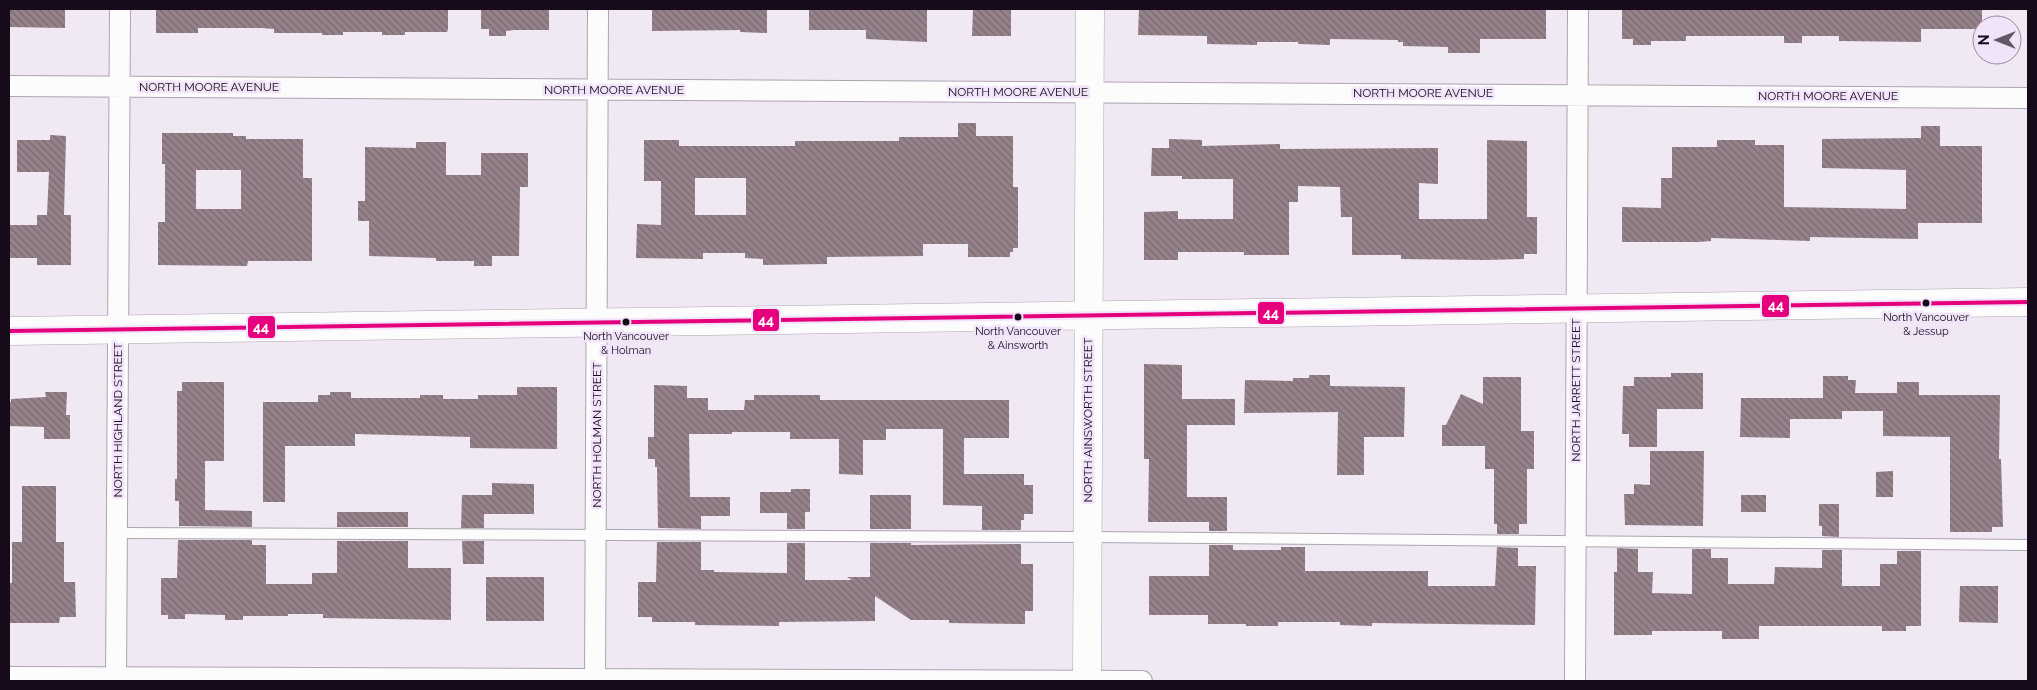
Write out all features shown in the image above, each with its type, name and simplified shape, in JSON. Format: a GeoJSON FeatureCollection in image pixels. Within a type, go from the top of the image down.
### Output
{"type":"FeatureCollection","features":[{"type":"Feature","properties":{"kind":"street","name":"NORTH HIGHLAND STREET"},"geometry":{"type":"LineString","coordinates":[[116,679],[120,9]]}},
{"type":"Feature","properties":{"kind":"street","name":"NORTH HOLMAN STREET"},"geometry":{"type":"LineString","coordinates":[[595,680],[598,9]]}},
{"type":"Feature","properties":{"kind":"street","name":"NORTH AINSWORTH STREET"},"geometry":{"type":"LineString","coordinates":[[1087,681],[1090,9]]}},
{"type":"Feature","properties":{"kind":"street","name":"NORTH JARRETT STREET"},"geometry":{"type":"LineString","coordinates":[[1574,681],[1578,9]]}},
{"type":"Feature","properties":{"kind":"street","name":"NORTH MOORE AVENUE"},"geometry":{"type":"LineString","coordinates":[[9,86],[2028,98]]}},
{"type":"Feature","properties":{"kind":"street"},"geometry":{"type":"LineString","coordinates":[[9,331],[2028,302]]}},
{"type":"Feature","properties":{"kind":"street"},"geometry":{"type":"LineString","coordinates":[[9,677],[116,679],[1142,681]]}},
{"type":"Feature","properties":{"kind":"lane"},"geometry":{"type":"LineString","coordinates":[[117,533],[1088,537],[2028,545]]}},
{"type":"Feature","properties":{"kind":"building"},"geometry":{"type":"Polygon","coordinates":[[[9,9],[65,9],[65,28],[9,27],[9,9]]]}},
{"type":"Feature","properties":{"kind":"building"},"geometry":{"type":"Polygon","coordinates":[[[156,9],[448,9],[448,29],[447,32],[405,32],[405,35],[382,35],[382,32],[343,32],[343,35],[274,33],[274,29],[261,28],[198,28],[198,33],[156,33],[156,9]]]}},
{"type":"Feature","properties":{"kind":"building"},"geometry":{"type":"Polygon","coordinates":[[[481,9],[549,9],[549,30],[514,30],[506,31],[506,36],[489,36],[489,29],[481,29],[481,9]]]}},
{"type":"Feature","properties":{"kind":"building"},"geometry":{"type":"Polygon","coordinates":[[[652,9],[767,9],[767,33],[740,32],[740,30],[652,31],[652,9]]]}},
{"type":"Feature","properties":{"kind":"building"},"geometry":{"type":"Polygon","coordinates":[[[809,9],[927,9],[927,42],[866,39],[866,30],[809,30],[809,9]]]}},
{"type":"Feature","properties":{"kind":"building"},"geometry":{"type":"Polygon","coordinates":[[[973,9],[1011,9],[1011,36],[972,36],[973,9]]]}},
{"type":"Feature","properties":{"kind":"building"},"geometry":{"type":"Polygon","coordinates":[[[1139,9],[1546,9],[1546,39],[1480,39],[1480,53],[1448,53],[1448,47],[1403,46],[1403,42],[1398,42],[1398,40],[1330,39],[1330,45],[1298,44],[1298,42],[1257,42],[1257,45],[1207,44],[1207,36],[1138,35],[1139,9]]]}},
{"type":"Feature","properties":{"kind":"building"},"geometry":{"type":"Polygon","coordinates":[[[1622,9],[1982,9],[1982,15],[1972,15],[1972,29],[1921,29],[1921,42],[1839,41],[1839,36],[1802,36],[1802,43],[1784,43],[1784,36],[1686,36],[1686,41],[1651,41],[1651,45],[1633,45],[1633,39],[1622,39],[1622,9]]]}},
{"type":"Feature","properties":{"kind":"building"},"geometry":{"type":"Polygon","coordinates":[[[958,123],[976,123],[976,136],[1013,136],[1013,187],[1018,187],[1018,248],[1013,248],[1013,252],[1010,252],[1010,257],[968,257],[968,244],[923,244],[923,256],[827,257],[827,264],[763,265],[763,259],[745,258],[745,253],[703,253],[703,259],[636,258],[637,224],[661,225],[661,181],[644,181],[644,140],[679,140],[679,146],[795,146],[795,141],[899,141],[899,137],[958,137],[958,123]],[[695,178],[695,215],[746,215],[746,178],[695,178]]]}},
{"type":"Feature","properties":{"kind":"building"},"geometry":{"type":"Polygon","coordinates":[[[1921,126],[1940,126],[1940,146],[1982,146],[1982,223],[1918,223],[1918,239],[1810,237],[1810,241],[1711,238],[1711,241],[1699,242],[1622,242],[1622,207],[1661,208],[1661,178],[1672,178],[1672,147],[1717,147],[1717,140],[1755,140],[1755,145],[1784,145],[1784,207],[1906,209],[1906,170],[1822,168],[1822,139],[1921,138],[1921,126]]]}},
{"type":"Feature","properties":{"kind":"building"},"geometry":{"type":"Polygon","coordinates":[[[162,133],[233,133],[233,136],[246,136],[246,139],[303,139],[303,178],[312,178],[312,261],[248,261],[247,266],[158,265],[158,222],[165,222],[165,164],[162,164],[162,133]],[[196,170],[196,209],[241,209],[241,170],[196,170]]]}},
{"type":"Feature","properties":{"kind":"building"},"geometry":{"type":"Polygon","coordinates":[[[50,135],[66,136],[64,215],[71,215],[71,265],[37,265],[37,258],[9,258],[9,225],[37,225],[37,215],[47,215],[49,172],[17,172],[17,140],[50,140],[50,135]]]}},
{"type":"Feature","properties":{"kind":"building"},"geometry":{"type":"Polygon","coordinates":[[[1169,139],[1202,140],[1202,146],[1280,144],[1280,149],[1438,148],[1438,184],[1419,183],[1419,219],[1487,219],[1487,140],[1527,141],[1527,217],[1537,217],[1537,254],[1524,254],[1524,259],[1483,260],[1401,259],[1401,255],[1352,255],[1352,217],[1341,217],[1340,187],[1298,186],[1298,202],[1289,202],[1289,255],[1244,255],[1244,252],[1178,252],[1178,260],[1144,260],[1144,212],[1178,211],[1178,219],[1233,219],[1233,179],[1182,179],[1182,176],[1151,176],[1152,148],[1169,148],[1169,139]]]}},
{"type":"Feature","properties":{"kind":"building"},"geometry":{"type":"Polygon","coordinates":[[[416,142],[446,142],[446,175],[481,175],[481,153],[528,153],[528,187],[520,187],[519,256],[492,256],[492,266],[474,266],[474,261],[436,261],[436,258],[369,256],[369,221],[358,221],[358,201],[365,201],[365,147],[416,148],[416,142]]]}},
{"type":"Feature","properties":{"kind":"building"},"geometry":{"type":"Polygon","coordinates":[[[1144,364],[1182,365],[1182,399],[1235,399],[1235,425],[1187,425],[1187,497],[1227,497],[1227,531],[1209,531],[1209,522],[1148,522],[1149,459],[1144,459],[1144,364]]]}},
{"type":"Feature","properties":{"kind":"building"},"geometry":{"type":"Polygon","coordinates":[[[1671,373],[1703,373],[1703,409],[1657,409],[1657,447],[1629,447],[1629,434],[1622,434],[1623,386],[1634,386],[1634,377],[1671,377],[1671,373]]]}},
{"type":"Feature","properties":{"kind":"building"},"geometry":{"type":"Polygon","coordinates":[[[1309,375],[1330,375],[1330,386],[1405,387],[1404,437],[1364,437],[1364,475],[1337,475],[1338,412],[1244,413],[1245,380],[1293,381],[1293,378],[1309,378],[1309,375]]]}},
{"type":"Feature","properties":{"kind":"building"},"geometry":{"type":"Polygon","coordinates":[[[1823,376],[1848,376],[1848,380],[1856,380],[1855,393],[1897,393],[1897,382],[1919,382],[1919,395],[2000,395],[1999,459],[2001,459],[2003,527],[1992,527],[1992,532],[1950,532],[1950,437],[1883,436],[1883,411],[1842,411],[1842,419],[1790,419],[1790,438],[1740,437],[1741,398],[1823,398],[1823,376]]]}},
{"type":"Feature","properties":{"kind":"building"},"geometry":{"type":"Polygon","coordinates":[[[1483,377],[1521,377],[1521,431],[1534,431],[1534,469],[1527,469],[1527,524],[1519,524],[1519,534],[1497,534],[1497,524],[1494,524],[1494,469],[1485,469],[1485,446],[1442,446],[1442,425],[1446,425],[1461,394],[1483,404],[1483,377]]]}},
{"type":"Feature","properties":{"kind":"building"},"geometry":{"type":"Polygon","coordinates":[[[182,382],[224,382],[224,461],[205,461],[205,510],[252,511],[252,527],[179,526],[179,501],[175,501],[175,479],[177,479],[177,391],[182,391],[182,382]]]}},
{"type":"Feature","properties":{"kind":"building"},"geometry":{"type":"Polygon","coordinates":[[[654,385],[687,386],[687,398],[708,398],[708,410],[744,410],[745,400],[754,400],[754,395],[820,395],[820,400],[1009,400],[1009,438],[964,438],[964,474],[1024,474],[1024,485],[1033,485],[1033,514],[1024,514],[1024,520],[1021,520],[1021,530],[982,530],[982,506],[943,505],[943,429],[886,429],[886,440],[863,440],[863,475],[839,474],[839,439],[790,439],[790,432],[732,432],[732,434],[689,434],[690,497],[730,497],[730,516],[701,516],[701,529],[658,528],[657,467],[655,467],[655,459],[648,459],[648,437],[654,437],[654,385]]]}},
{"type":"Feature","properties":{"kind":"building"},"geometry":{"type":"Polygon","coordinates":[[[517,387],[557,387],[557,449],[470,448],[470,437],[355,434],[355,446],[285,446],[285,502],[263,502],[263,402],[318,402],[318,395],[330,395],[330,392],[351,392],[351,398],[420,398],[420,395],[443,395],[443,399],[478,399],[478,395],[517,395],[517,387]]]}},
{"type":"Feature","properties":{"kind":"building"},"geometry":{"type":"Polygon","coordinates":[[[45,392],[67,392],[66,415],[70,415],[70,439],[44,439],[44,427],[9,426],[9,402],[11,402],[11,399],[46,397],[45,392]]]}},
{"type":"Feature","properties":{"kind":"building"},"geometry":{"type":"Polygon","coordinates":[[[1650,451],[1704,451],[1703,526],[1625,525],[1624,494],[1634,494],[1634,484],[1650,485],[1650,451]]]}},
{"type":"Feature","properties":{"kind":"building"},"geometry":{"type":"Polygon","coordinates":[[[1893,471],[1893,497],[1876,497],[1876,472],[1893,471]]]}},
{"type":"Feature","properties":{"kind":"building"},"geometry":{"type":"Polygon","coordinates":[[[492,483],[534,484],[534,514],[484,514],[484,528],[461,528],[462,495],[492,495],[492,483]]]}},
{"type":"Feature","properties":{"kind":"building"},"geometry":{"type":"Polygon","coordinates":[[[22,486],[56,486],[56,542],[64,542],[64,582],[75,582],[76,617],[60,617],[59,623],[9,623],[9,583],[12,583],[12,542],[22,542],[22,486]]]}},
{"type":"Feature","properties":{"kind":"building"},"geometry":{"type":"Polygon","coordinates":[[[791,489],[810,489],[810,512],[805,512],[805,529],[787,529],[787,513],[760,513],[760,492],[791,492],[791,489]]]}},
{"type":"Feature","properties":{"kind":"building"},"geometry":{"type":"Polygon","coordinates":[[[870,495],[911,495],[911,529],[870,529],[870,495]]]}},
{"type":"Feature","properties":{"kind":"building"},"geometry":{"type":"Polygon","coordinates":[[[1741,495],[1766,495],[1766,512],[1741,512],[1741,495]]]}},
{"type":"Feature","properties":{"kind":"building"},"geometry":{"type":"Polygon","coordinates":[[[1819,504],[1839,504],[1839,537],[1822,536],[1822,526],[1819,526],[1819,504]]]}},
{"type":"Feature","properties":{"kind":"building"},"geometry":{"type":"Polygon","coordinates":[[[337,512],[408,512],[408,527],[337,527],[337,512]]]}},
{"type":"Feature","properties":{"kind":"building"},"geometry":{"type":"Polygon","coordinates":[[[178,540],[252,540],[252,545],[266,545],[266,584],[312,584],[312,573],[337,573],[337,541],[408,541],[408,568],[451,568],[451,620],[323,618],[323,614],[243,616],[243,620],[225,620],[225,615],[185,614],[185,619],[168,619],[168,615],[161,615],[161,578],[177,578],[178,540]]]}},
{"type":"Feature","properties":{"kind":"building"},"geometry":{"type":"Polygon","coordinates":[[[462,541],[484,541],[484,564],[463,564],[462,541]]]}},
{"type":"Feature","properties":{"kind":"building"},"geometry":{"type":"Polygon","coordinates":[[[657,542],[701,542],[701,570],[714,570],[714,572],[787,573],[787,543],[805,543],[805,580],[852,580],[847,577],[870,577],[870,543],[911,543],[911,545],[1021,544],[1021,564],[1033,564],[1033,611],[1025,611],[1025,624],[949,623],[949,620],[911,620],[875,596],[875,621],[779,622],[779,626],[695,625],[695,622],[652,622],[652,617],[638,617],[638,582],[656,582],[657,542]]]}},
{"type":"Feature","properties":{"kind":"building"},"geometry":{"type":"Polygon","coordinates":[[[1209,545],[1233,545],[1233,550],[1281,550],[1281,547],[1305,547],[1305,571],[1428,571],[1428,586],[1495,586],[1497,547],[1518,548],[1518,566],[1536,566],[1535,625],[1372,623],[1372,626],[1340,625],[1340,622],[1278,622],[1278,626],[1246,626],[1246,624],[1208,624],[1208,615],[1149,615],[1149,576],[1209,576],[1209,545]]]}},
{"type":"Feature","properties":{"kind":"building"},"geometry":{"type":"Polygon","coordinates":[[[1617,548],[1638,549],[1638,572],[1653,572],[1652,593],[1692,594],[1692,549],[1711,549],[1711,558],[1728,558],[1728,584],[1774,584],[1775,567],[1822,568],[1822,550],[1842,550],[1842,586],[1880,586],[1880,564],[1897,564],[1897,551],[1921,551],[1921,626],[1906,626],[1906,631],[1882,631],[1882,626],[1759,626],[1759,639],[1722,639],[1722,631],[1652,631],[1652,635],[1614,635],[1614,572],[1617,572],[1617,548]]]}},
{"type":"Feature","properties":{"kind":"building"},"geometry":{"type":"Polygon","coordinates":[[[486,577],[544,577],[544,621],[486,621],[486,577]]]}},
{"type":"Feature","properties":{"kind":"building"},"geometry":{"type":"Polygon","coordinates":[[[1960,586],[1998,586],[1998,623],[1959,622],[1960,586]]]}},
{"type":"Feature","properties":{"kind":"transit line","name":"44"},"geometry":{"type":"LineString","coordinates":[[9,331],[2028,302]]}},
{"type":"Feature","properties":{"kind":"place","name":"North Vancouver & Jessup"},"geometry":{"type":"Point","coordinates":[1926,303]}},
{"type":"Feature","properties":{"kind":"place","name":"North Vancouver & Ainsworth"},"geometry":{"type":"Point","coordinates":[1018,317]}},
{"type":"Feature","properties":{"kind":"place","name":"North Vancouver & Holman"},"geometry":{"type":"Point","coordinates":[626,322]}}]}
